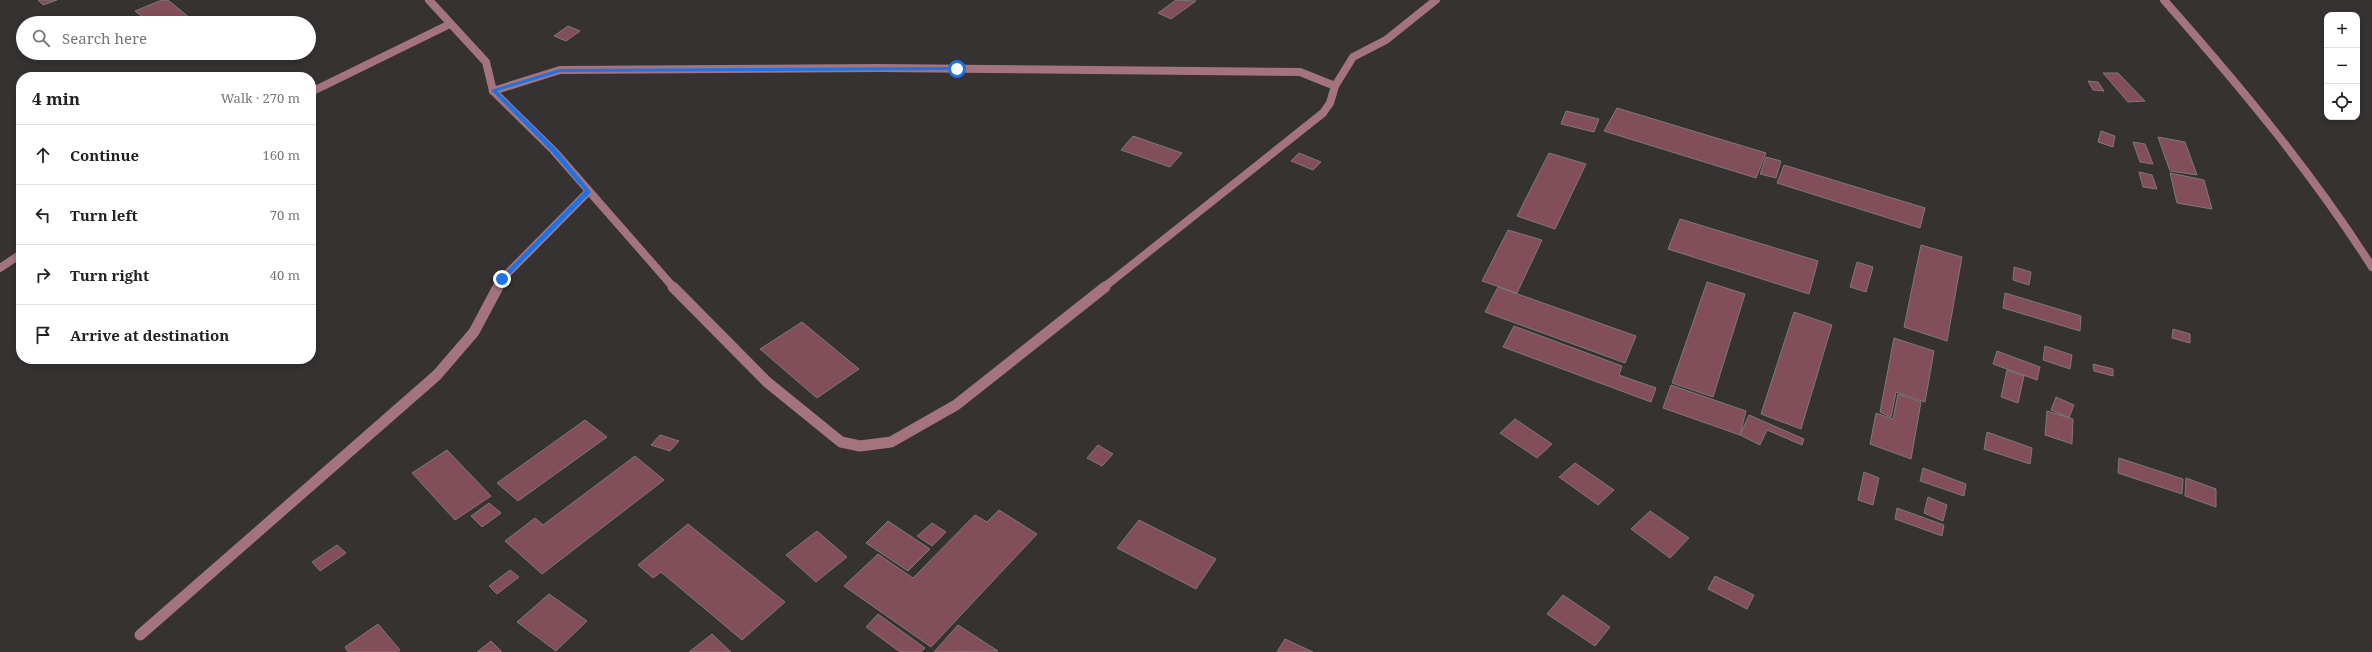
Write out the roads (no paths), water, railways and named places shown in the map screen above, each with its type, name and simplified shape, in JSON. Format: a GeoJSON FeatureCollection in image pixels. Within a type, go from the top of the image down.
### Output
{"type":"FeatureCollection","features":[{"type":"Feature","properties":{"kind":"street"},"geometry":{"type":"LineString","coordinates":[[429,0],[486,62],[493,91],[554,150],[588,192],[691,307],[767,382],[846,444],[860,446],[891,442],[956,405],[1226,192],[1323,113],[1330,103],[1335,86],[1353,57],[1386,40],[1436,0]]}},
{"type":"Feature","properties":{"kind":"street"},"geometry":{"type":"LineString","coordinates":[[2164,0],[2278,132],[2345,222],[2372,267]]}},
{"type":"Feature","properties":{"kind":"street"},"geometry":{"type":"LineString","coordinates":[[316,90],[450,24]]}},
{"type":"Feature","properties":{"kind":"street"},"geometry":{"type":"LineString","coordinates":[[493,91],[560,70],[863,68],[1300,72],[1335,86]]}},
{"type":"Feature","properties":{"kind":"street"},"geometry":{"type":"LineString","coordinates":[[140,635],[437,375],[474,332],[502,279],[588,192]]}},
{"type":"Feature","properties":{"kind":"street"},"geometry":{"type":"LineString","coordinates":[[0,268],[16,257]]}}]}
